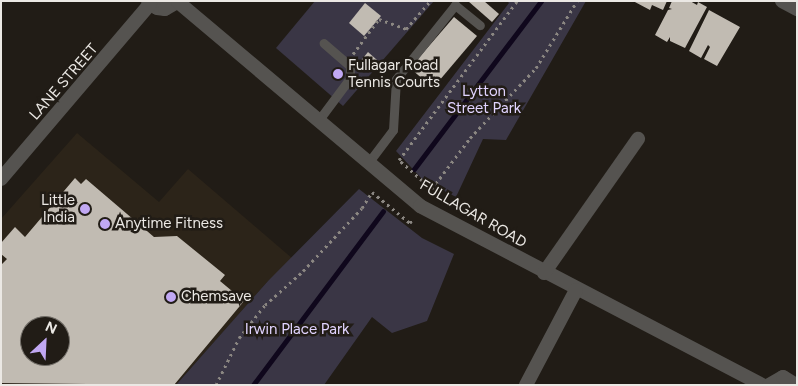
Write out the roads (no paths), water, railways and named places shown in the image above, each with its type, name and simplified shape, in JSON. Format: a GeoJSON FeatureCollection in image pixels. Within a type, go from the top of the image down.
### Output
{"type":"FeatureCollection","features":[{"type":"Feature","properties":{"kind":"street"},"geometry":{"type":"LineString","coordinates":[[782,1],[797,9]]}},
{"type":"Feature","properties":{"kind":"street"},"geometry":{"type":"LineString","coordinates":[[149,3],[165,9],[178,2]]}},
{"type":"Feature","properties":{"kind":"street","name":"FULLAGAR ROAD"},"geometry":{"type":"LineString","coordinates":[[178,2],[420,206],[576,290],[762,385]]}},
{"type":"Feature","properties":{"kind":"street","name":"LANE STREET"},"geometry":{"type":"LineString","coordinates":[[1,179],[149,3]]}},
{"type":"Feature","properties":{"kind":"street"},"geometry":{"type":"LineString","coordinates":[[544,273],[638,139]]}},
{"type":"Feature","properties":{"kind":"street"},"geometry":{"type":"LineString","coordinates":[[526,385],[576,290]]}},
{"type":"Feature","properties":{"kind":"street"},"geometry":{"type":"LineString","coordinates":[[770,385],[778,378],[795,379]]}},
{"type":"Feature","properties":{"kind":"lane"},"geometry":{"type":"LineString","coordinates":[[368,163],[394,130],[396,78],[455,5],[480,25]]}},
{"type":"Feature","properties":{"kind":"lane"},"geometry":{"type":"LineString","coordinates":[[318,121],[350,78],[350,66],[324,43]]}},
{"type":"Feature","properties":{"kind":"waterway"},"geometry":{"type":"LineString","coordinates":[[414,169],[541,1]]}},
{"type":"Feature","properties":{"kind":"waterway"},"geometry":{"type":"LineString","coordinates":[[253,385],[383,211]]}},
{"type":"Feature","properties":{"kind":"place","name":"Fullagar Road Tennis Courts"},"geometry":{"type":"Point","coordinates":[338,74]}},
{"type":"Feature","properties":{"kind":"place","name":"Little India"},"geometry":{"type":"Point","coordinates":[85,209]}},
{"type":"Feature","properties":{"kind":"place","name":"Anytime Fitness"},"geometry":{"type":"Point","coordinates":[105,224]}},
{"type":"Feature","properties":{"kind":"place","name":"Chemsave"},"geometry":{"type":"Point","coordinates":[171,297]}},
{"type":"Feature","properties":{"kind":"park label","name":"Lytton Street Park"},"geometry":{"type":"Point","coordinates":[484,100]}},
{"type":"Feature","properties":{"kind":"park label","name":"Irwin Place Park"},"geometry":{"type":"Point","coordinates":[297,330]}}]}
